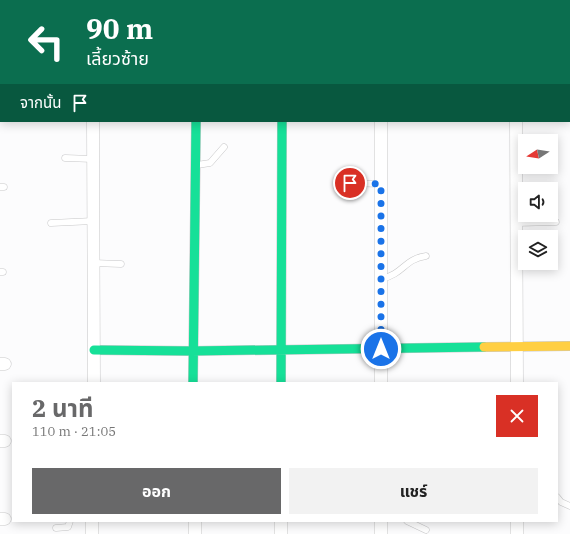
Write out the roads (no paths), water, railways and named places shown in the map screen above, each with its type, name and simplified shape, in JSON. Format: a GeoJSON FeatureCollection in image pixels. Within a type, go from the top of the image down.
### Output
{"type":"FeatureCollection","features":[{"type":"Feature","properties":{"kind":"street"},"geometry":{"type":"LineString","coordinates":[[93,122],[94,382]]}},
{"type":"Feature","properties":{"kind":"street"},"geometry":{"type":"LineString","coordinates":[[193,382],[192,351],[196,122]]}},
{"type":"Feature","properties":{"kind":"street"},"geometry":{"type":"LineString","coordinates":[[281,382],[282,122]]}},
{"type":"Feature","properties":{"kind":"street"},"geometry":{"type":"LineString","coordinates":[[381,122],[381,382]]}},
{"type":"Feature","properties":{"kind":"street"},"geometry":{"type":"LineString","coordinates":[[516,122],[517,382]]}},
{"type":"Feature","properties":{"kind":"street"},"geometry":{"type":"LineString","coordinates":[[94,350],[192,351],[570,346]]}},
{"type":"Feature","properties":{"kind":"street"},"geometry":{"type":"LineString","coordinates":[[92,522],[92,534]]}},
{"type":"Feature","properties":{"kind":"street"},"geometry":{"type":"LineString","coordinates":[[195,522],[195,534]]}},
{"type":"Feature","properties":{"kind":"street"},"geometry":{"type":"LineString","coordinates":[[281,522],[281,534]]}},
{"type":"Feature","properties":{"kind":"street"},"geometry":{"type":"LineString","coordinates":[[381,522],[381,534]]}},
{"type":"Feature","properties":{"kind":"street"},"geometry":{"type":"LineString","coordinates":[[517,522],[517,534]]}},
{"type":"Feature","properties":{"kind":"lane"},"geometry":{"type":"LineString","coordinates":[[195,165],[210,163],[224,147]]}},
{"type":"Feature","properties":{"kind":"lane"},"geometry":{"type":"LineString","coordinates":[[65,158],[93,159]]}},
{"type":"Feature","properties":{"kind":"lane"},"geometry":{"type":"LineString","coordinates":[[350,183],[381,184]]}},
{"type":"Feature","properties":{"kind":"lane"},"geometry":{"type":"LineString","coordinates":[[51,223],[93,221]]}},
{"type":"Feature","properties":{"kind":"lane"},"geometry":{"type":"LineString","coordinates":[[516,223],[556,222]]}},
{"type":"Feature","properties":{"kind":"lane"},"geometry":{"type":"LineString","coordinates":[[381,279],[395,276],[411,260],[426,256]]}},
{"type":"Feature","properties":{"kind":"lane"},"geometry":{"type":"LineString","coordinates":[[94,263],[122,264]]}},
{"type":"Feature","properties":{"kind":"lane"},"geometry":{"type":"LineString","coordinates":[[558,498],[561,502],[570,506]]}},
{"type":"Feature","properties":{"kind":"lane"},"geometry":{"type":"LineString","coordinates":[[56,528],[68,527],[70,522]]}},
{"type":"Feature","properties":{"kind":"lane"},"geometry":{"type":"LineString","coordinates":[[409,522],[426,530]]}}]}
